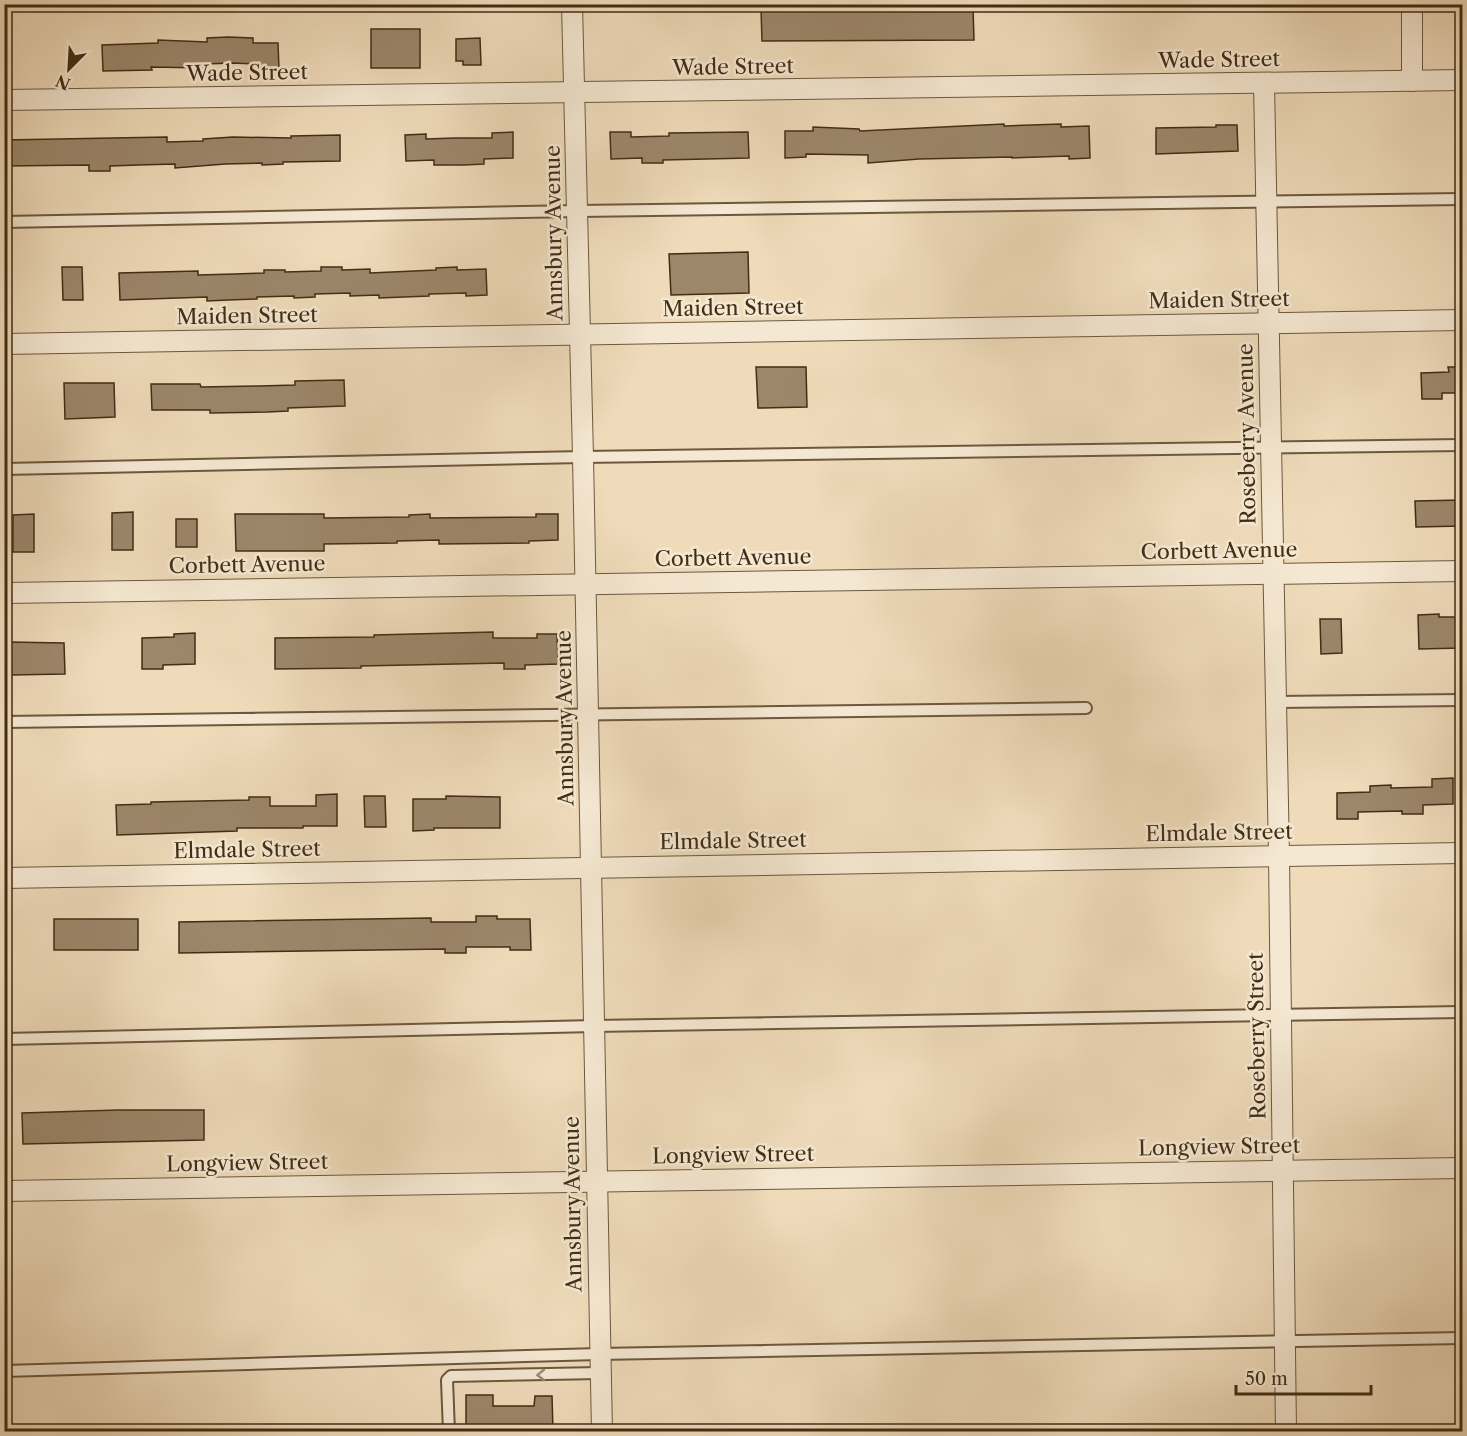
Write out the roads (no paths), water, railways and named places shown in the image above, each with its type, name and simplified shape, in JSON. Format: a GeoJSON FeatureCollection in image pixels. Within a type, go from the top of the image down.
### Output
{"type":"FeatureCollection","features":[{"type":"Feature","properties":{"kind":"street","name":"Annsbury Avenue"},"geometry":{"type":"LineString","coordinates":[[572,4],[581,335],[602,1431]]}},
{"type":"Feature","properties":{"kind":"street"},"geometry":{"type":"LineString","coordinates":[[1412,4],[1412,81]]}},
{"type":"Feature","properties":{"kind":"street","name":"Wade Street"},"geometry":{"type":"LineString","coordinates":[[4,100],[1462,80]]}},
{"type":"Feature","properties":{"kind":"street","name":"Roseberry Avenue"},"geometry":{"type":"LineString","coordinates":[[1264,83],[1279,856]]}},
{"type":"Feature","properties":{"kind":"street","name":"Maiden Street"},"geometry":{"type":"LineString","coordinates":[[4,344],[1462,320]]}},
{"type":"Feature","properties":{"kind":"street","name":"Corbett Avenue"},"geometry":{"type":"LineString","coordinates":[[4,593],[1462,571]]}},
{"type":"Feature","properties":{"kind":"street","name":"Elmdale Street"},"geometry":{"type":"LineString","coordinates":[[4,878],[1462,853]]}},
{"type":"Feature","properties":{"kind":"street","name":"Roseberry Street"},"geometry":{"type":"LineString","coordinates":[[1279,856],[1286,1431]]}},
{"type":"Feature","properties":{"kind":"street","name":"Longview Street"},"geometry":{"type":"LineString","coordinates":[[4,1191],[1462,1168]]}},
{"type":"Feature","properties":{"kind":"lane"},"geometry":{"type":"LineString","coordinates":[[4,222],[578,211],[1462,199]]}},
{"type":"Feature","properties":{"kind":"lane"},"geometry":{"type":"LineString","coordinates":[[4,469],[583,457],[1462,445]]}},
{"type":"Feature","properties":{"kind":"lane"},"geometry":{"type":"LineString","coordinates":[[1276,702],[1462,700]]}},
{"type":"Feature","properties":{"kind":"lane"},"geometry":{"type":"LineString","coordinates":[[4,722],[1086,708]]}},
{"type":"Feature","properties":{"kind":"lane"},"geometry":{"type":"LineString","coordinates":[[4,1039],[594,1026],[1462,1012]]}},
{"type":"Feature","properties":{"kind":"lane"},"geometry":{"type":"LineString","coordinates":[[4,1371],[600,1364],[1462,1338]]}},
{"type":"Feature","properties":{"kind":"lane"},"geometry":{"type":"LineString","coordinates":[[449,1431],[447,1380],[451,1376],[600,1364]]}}]}
